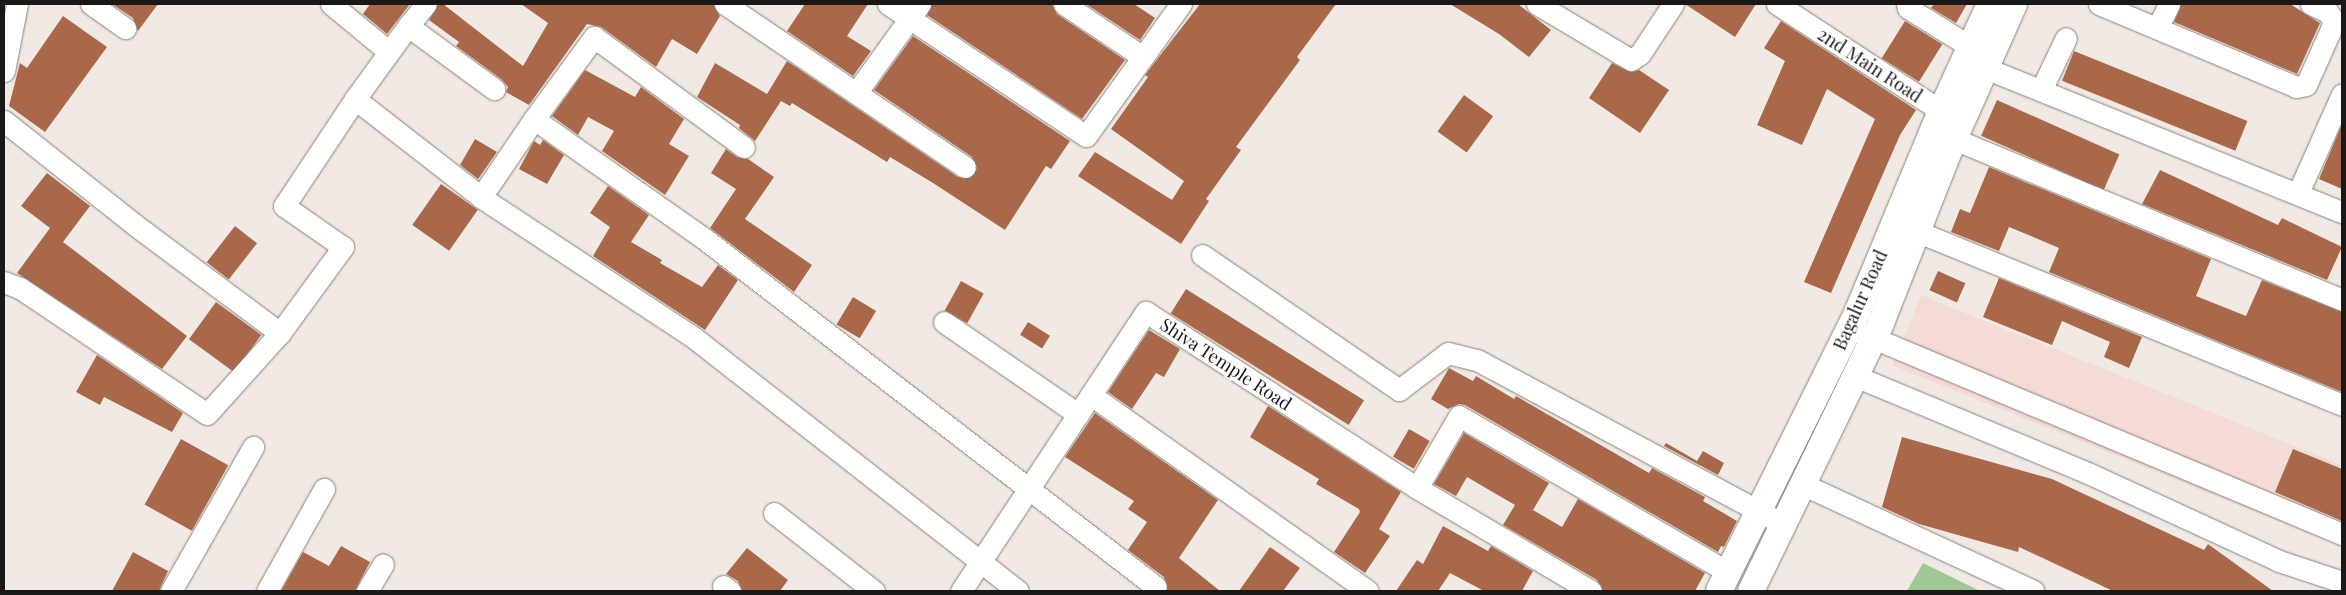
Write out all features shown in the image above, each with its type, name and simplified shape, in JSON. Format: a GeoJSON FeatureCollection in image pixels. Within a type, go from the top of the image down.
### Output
{"type":"FeatureCollection","features":[{"type":"Feature","properties":{"kind":"main road","name":"Bagalur Road"},"geometry":{"type":"LineString","coordinates":[[1751,591],[1873,339],[1967,109],[1990,4]]}},
{"type":"Feature","properties":{"kind":"main road","name":"Bagalur Road"},"geometry":{"type":"LineString","coordinates":[[1724,582],[1849,328],[1941,112],[2014,4]]}},
{"type":"Feature","properties":{"kind":"street"},"geometry":{"type":"LineString","coordinates":[[4,71],[17,4]]}},
{"type":"Feature","properties":{"kind":"street"},"geometry":{"type":"LineString","coordinates":[[91,4],[125,28]]}},
{"type":"Feature","properties":{"kind":"street"},"geometry":{"type":"LineString","coordinates":[[331,4],[388,51]]}},
{"type":"Feature","properties":{"kind":"street"},"geometry":{"type":"LineString","coordinates":[[4,282],[20,288],[207,414],[280,333],[342,247],[284,206],[388,51],[426,4]]}},
{"type":"Feature","properties":{"kind":"street"},"geometry":{"type":"LineString","coordinates":[[725,4],[965,167]]}},
{"type":"Feature","properties":{"kind":"street"},"geometry":{"type":"LineString","coordinates":[[888,4],[915,11],[1086,136],[1182,4]]}},
{"type":"Feature","properties":{"kind":"street"},"geometry":{"type":"LineString","coordinates":[[1064,4],[1142,57]]}},
{"type":"Feature","properties":{"kind":"street"},"geometry":{"type":"LineString","coordinates":[[1537,4],[1612,50],[1634,60],[1673,4]]}},
{"type":"Feature","properties":{"kind":"street","name":"2nd Main Road"},"geometry":{"type":"LineString","coordinates":[[1777,4],[1941,112],[1967,109]]}},
{"type":"Feature","properties":{"kind":"street"},"geometry":{"type":"LineString","coordinates":[[1908,4],[1908,8],[1978,57],[2042,88],[2342,212]]}},
{"type":"Feature","properties":{"kind":"street"},"geometry":{"type":"LineString","coordinates":[[2099,4],[2296,87],[2306,85],[2334,20],[2328,12],[2311,4]]}},
{"type":"Feature","properties":{"kind":"street"},"geometry":{"type":"LineString","coordinates":[[2157,28],[2168,4]]}},
{"type":"Feature","properties":{"kind":"street"},"geometry":{"type":"LineString","coordinates":[[856,93],[915,11]]}},
{"type":"Feature","properties":{"kind":"street"},"geometry":{"type":"LineString","coordinates":[[408,26],[494,89]]}},
{"type":"Feature","properties":{"kind":"street"},"geometry":{"type":"LineString","coordinates":[[481,197],[534,119],[594,37],[744,147]]}},
{"type":"Feature","properties":{"kind":"street"},"geometry":{"type":"LineString","coordinates":[[2042,88],[2066,38]]}},
{"type":"Feature","properties":{"kind":"street"},"geometry":{"type":"LineString","coordinates":[[2298,193],[2342,94]]}},
{"type":"Feature","properties":{"kind":"street"},"geometry":{"type":"LineString","coordinates":[[355,100],[481,197],[694,337],[1018,591]]}},
{"type":"Feature","properties":{"kind":"street"},"geometry":{"type":"LineString","coordinates":[[534,119],[702,237],[1029,487],[1156,587]]}},
{"type":"Feature","properties":{"kind":"street"},"geometry":{"type":"LineString","coordinates":[[4,121],[135,225],[280,333]]}},
{"type":"Feature","properties":{"kind":"street"},"geometry":{"type":"LineString","coordinates":[[1954,139],[2342,300]]}},
{"type":"Feature","properties":{"kind":"street"},"geometry":{"type":"LineString","coordinates":[[1916,231],[2342,405]]}},
{"type":"Feature","properties":{"kind":"street"},"geometry":{"type":"LineString","coordinates":[[1202,255],[1399,390],[1448,353],[1477,360],[1783,524]]}},
{"type":"Feature","properties":{"kind":"street","name":"Shiva Temple Road"},"geometry":{"type":"LineString","coordinates":[[961,591],[1146,312],[1417,488],[1591,591]]}},
{"type":"Feature","properties":{"kind":"street"},"geometry":{"type":"LineString","coordinates":[[944,322],[1078,414]]}},
{"type":"Feature","properties":{"kind":"street"},"geometry":{"type":"LineString","coordinates":[[1849,328],[2342,534]]}},
{"type":"Feature","properties":{"kind":"street"},"geometry":{"type":"LineString","coordinates":[[1855,376],[2088,473],[2279,561],[2342,582]]}},
{"type":"Feature","properties":{"kind":"street"},"geometry":{"type":"LineString","coordinates":[[1091,394],[1368,591]]}},
{"type":"Feature","properties":{"kind":"street"},"geometry":{"type":"LineString","coordinates":[[1417,488],[1459,416],[1724,582]]}},
{"type":"Feature","properties":{"kind":"street"},"geometry":{"type":"LineString","coordinates":[[171,591],[253,448]]}},
{"type":"Feature","properties":{"kind":"street"},"geometry":{"type":"LineString","coordinates":[[1802,484],[2034,591]]}},
{"type":"Feature","properties":{"kind":"street"},"geometry":{"type":"LineString","coordinates":[[267,591],[324,489]]}},
{"type":"Feature","properties":{"kind":"street"},"geometry":{"type":"LineString","coordinates":[[774,513],[874,591]]}},
{"type":"Feature","properties":{"kind":"street"},"geometry":{"type":"LineString","coordinates":[[368,591],[383,564]]}},
{"type":"Feature","properties":{"kind":"shaded area"},"geometry":{"type":"Polygon","coordinates":[[[1921,295],[2341,465],[2313,535],[1893,365],[1921,295]]]}},
{"type":"Feature","properties":{"kind":"green space"},"geometry":{"type":"Polygon","coordinates":[[[1923,563],[1980,591],[1907,591],[1923,563]]]}},
{"type":"Feature","properties":{"kind":"building"},"geometry":{"type":"Polygon","coordinates":[[[112,4],[158,4],[138,31],[133,18],[112,4]]]}},
{"type":"Feature","properties":{"kind":"building"},"geometry":{"type":"Polygon","coordinates":[[[370,4],[410,4],[387,34],[363,14],[370,4]]]}},
{"type":"Feature","properties":{"kind":"building"},"geometry":{"type":"Polygon","coordinates":[[[438,4],[443,4],[523,66],[548,23],[521,4],[713,4],[720,16],[697,54],[672,39],[656,67],[601,27],[587,24],[529,105],[506,92],[508,87],[501,79],[456,46],[459,42],[429,20],[438,4]]]}},
{"type":"Feature","properties":{"kind":"building"},"geometry":{"type":"Polygon","coordinates":[[[805,4],[868,4],[847,36],[871,51],[853,76],[787,31],[805,4]]]}},
{"type":"Feature","properties":{"kind":"building"},"geometry":{"type":"Polygon","coordinates":[[[932,4],[1052,4],[1057,14],[1125,60],[1082,119],[927,15],[932,4]]]}},
{"type":"Feature","properties":{"kind":"building"},"geometry":{"type":"Polygon","coordinates":[[[1086,4],[1134,4],[1155,18],[1140,40],[1086,4]]]}},
{"type":"Feature","properties":{"kind":"building"},"geometry":{"type":"Polygon","coordinates":[[[1200,4],[1336,4],[1297,57],[1300,60],[1236,147],[1241,150],[1206,199],[1209,201],[1181,244],[1078,176],[1095,152],[1172,200],[1184,181],[1111,129],[1148,77],[1145,75],[1200,4]]]}},
{"type":"Feature","properties":{"kind":"building"},"geometry":{"type":"Polygon","coordinates":[[[1450,4],[1518,4],[1551,30],[1529,57],[1499,34],[1450,4]]]}},
{"type":"Feature","properties":{"kind":"building"},"geometry":{"type":"Polygon","coordinates":[[[1685,4],[1756,4],[1735,37],[1685,4]]]}},
{"type":"Feature","properties":{"kind":"building"},"geometry":{"type":"Polygon","coordinates":[[[1934,4],[1967,4],[1956,23],[1931,8],[1934,4]]]}},
{"type":"Feature","properties":{"kind":"building"},"geometry":{"type":"Polygon","coordinates":[[[2181,4],[2290,4],[2320,23],[2297,74],[2174,22],[2181,4]]]}},
{"type":"Feature","properties":{"kind":"building"},"geometry":{"type":"Polygon","coordinates":[[[63,16],[107,47],[45,132],[9,106],[20,63],[27,68],[63,16]]]}},
{"type":"Feature","properties":{"kind":"building"},"geometry":{"type":"Polygon","coordinates":[[[1781,21],[1916,110],[1900,135],[1831,293],[1804,282],[1875,119],[1827,89],[1802,145],[1757,125],[1785,61],[1764,48],[1781,21]]]}},
{"type":"Feature","properties":{"kind":"building"},"geometry":{"type":"Polygon","coordinates":[[[1905,21],[1942,44],[1919,82],[1882,58],[1905,21]]]}},
{"type":"Feature","properties":{"kind":"building"},"geometry":{"type":"Polygon","coordinates":[[[913,36],[1070,141],[1051,169],[1046,166],[1005,230],[890,157],[887,162],[792,103],[790,106],[781,101],[755,141],[739,128],[740,125],[697,97],[715,63],[767,94],[787,61],[958,177],[970,178],[977,168],[972,157],[874,90],[913,36]]]}},
{"type":"Feature","properties":{"kind":"building"},"geometry":{"type":"Polygon","coordinates":[[[2074,51],[2247,121],[2235,151],[2062,81],[2074,51]]]}},
{"type":"Feature","properties":{"kind":"building"},"geometry":{"type":"Polygon","coordinates":[[[1612,63],[1631,72],[1639,70],[1669,90],[1640,133],[1589,98],[1612,63]]]}},
{"type":"Feature","properties":{"kind":"building"},"geometry":{"type":"Polygon","coordinates":[[[585,70],[635,97],[641,87],[684,119],[669,144],[689,156],[665,195],[602,151],[614,131],[588,117],[578,135],[552,116],[585,70]]]}},
{"type":"Feature","properties":{"kind":"building"},"geometry":{"type":"Polygon","coordinates":[[[1464,95],[1493,116],[1467,153],[1438,131],[1464,95]]]}},
{"type":"Feature","properties":{"kind":"building"},"geometry":{"type":"Polygon","coordinates":[[[1997,100],[2119,155],[2104,190],[1981,136],[1997,100]]]}},
{"type":"Feature","properties":{"kind":"building"},"geometry":{"type":"Polygon","coordinates":[[[2342,124],[2342,189],[2319,179],[2342,124]]]}},
{"type":"Feature","properties":{"kind":"building"},"geometry":{"type":"Polygon","coordinates":[[[475,139],[497,152],[478,179],[460,165],[475,139]]]}},
{"type":"Feature","properties":{"kind":"building"},"geometry":{"type":"Polygon","coordinates":[[[543,140],[564,155],[547,184],[519,169],[534,141],[540,145],[543,140]]]}},
{"type":"Feature","properties":{"kind":"building"},"geometry":{"type":"Polygon","coordinates":[[[726,149],[737,157],[748,159],[774,177],[745,219],[812,265],[794,292],[710,228],[736,189],[711,173],[726,149]]]}},
{"type":"Feature","properties":{"kind":"building"},"geometry":{"type":"Polygon","coordinates":[[[1989,167],[2211,259],[2196,296],[2246,316],[2262,280],[2342,312],[2342,392],[2049,272],[2059,248],[2031,236],[2009,227],[1999,251],[1951,232],[1960,209],[1970,213],[1989,167]]]}},
{"type":"Feature","properties":{"kind":"building"},"geometry":{"type":"Polygon","coordinates":[[[2160,170],[2278,225],[2282,218],[2342,247],[2327,280],[2142,204],[2160,170]]]}},
{"type":"Feature","properties":{"kind":"building"},"geometry":{"type":"Polygon","coordinates":[[[47,173],[90,206],[63,242],[187,336],[162,369],[17,273],[50,228],[21,206],[47,173]]]}},
{"type":"Feature","properties":{"kind":"building"},"geometry":{"type":"Polygon","coordinates":[[[441,184],[478,210],[449,251],[412,225],[441,184]]]}},
{"type":"Feature","properties":{"kind":"building"},"geometry":{"type":"Polygon","coordinates":[[[608,186],[649,215],[631,242],[662,260],[660,263],[702,287],[718,265],[738,280],[705,330],[593,256],[610,227],[590,213],[608,186]]]}},
{"type":"Feature","properties":{"kind":"building"},"geometry":{"type":"Polygon","coordinates":[[[235,226],[257,243],[229,279],[207,262],[235,226]]]}},
{"type":"Feature","properties":{"kind":"building"},"geometry":{"type":"Polygon","coordinates":[[[1938,271],[1965,283],[1957,302],[1929,290],[1938,271]]]}},
{"type":"Feature","properties":{"kind":"building"},"geometry":{"type":"Polygon","coordinates":[[[1999,278],[2142,337],[2129,368],[2104,357],[2110,342],[2062,321],[2052,345],[1983,317],[1999,278]]]}},
{"type":"Feature","properties":{"kind":"building"},"geometry":{"type":"Polygon","coordinates":[[[961,281],[984,294],[967,323],[945,311],[961,281]]]}},
{"type":"Feature","properties":{"kind":"building"},"geometry":{"type":"Polygon","coordinates":[[[1186,289],[1364,400],[1349,425],[1171,314],[1186,289]]]}},
{"type":"Feature","properties":{"kind":"building"},"geometry":{"type":"Polygon","coordinates":[[[853,297],[876,311],[860,338],[837,324],[853,297]]]}},
{"type":"Feature","properties":{"kind":"building"},"geometry":{"type":"Polygon","coordinates":[[[216,302],[261,335],[234,372],[189,339],[216,302]]]}},
{"type":"Feature","properties":{"kind":"building"},"geometry":{"type":"Polygon","coordinates":[[[1028,322],[1050,336],[1042,348],[1020,335],[1028,322]]]}},
{"type":"Feature","properties":{"kind":"building"},"geometry":{"type":"Polygon","coordinates":[[[1149,330],[1180,349],[1164,377],[1156,373],[1132,409],[1108,392],[1149,330]]]}},
{"type":"Feature","properties":{"kind":"building"},"geometry":{"type":"Polygon","coordinates":[[[97,355],[183,413],[172,432],[104,397],[100,405],[76,392],[97,355]]]}},
{"type":"Feature","properties":{"kind":"building"},"geometry":{"type":"Polygon","coordinates":[[[1449,368],[1473,381],[1476,376],[1514,399],[1516,396],[1649,473],[1652,468],[1705,497],[1703,501],[1737,521],[1724,547],[1721,546],[1718,552],[1465,405],[1459,404],[1448,409],[1431,399],[1449,368]]]}},
{"type":"Feature","properties":{"kind":"building"},"geometry":{"type":"Polygon","coordinates":[[[1268,406],[1401,492],[1379,529],[1390,536],[1365,573],[1334,552],[1360,512],[1359,509],[1316,484],[1319,479],[1250,437],[1268,406]]]}},
{"type":"Feature","properties":{"kind":"building"},"geometry":{"type":"Polygon","coordinates":[[[1095,413],[1218,500],[1179,558],[1220,591],[1167,591],[1164,577],[1128,550],[1147,522],[1128,509],[1134,501],[1065,457],[1095,413]]]}},
{"type":"Feature","properties":{"kind":"building"},"geometry":{"type":"Polygon","coordinates":[[[1409,429],[1430,441],[1414,469],[1393,457],[1409,429]]]}},
{"type":"Feature","properties":{"kind":"building"},"geometry":{"type":"Polygon","coordinates":[[[1464,433],[1549,483],[1533,510],[1562,527],[1578,499],[1705,573],[1695,591],[1603,591],[1597,580],[1503,525],[1515,505],[1467,477],[1456,496],[1434,484],[1464,433]]]}},
{"type":"Feature","properties":{"kind":"building"},"geometry":{"type":"Polygon","coordinates":[[[1902,437],[2052,479],[2204,550],[2208,544],[2273,591],[2113,591],[2019,547],[2018,552],[1919,524],[1882,507],[1902,437]]]}},
{"type":"Feature","properties":{"kind":"building"},"geometry":{"type":"Polygon","coordinates":[[[181,439],[228,465],[192,531],[145,505],[181,439]]]}},
{"type":"Feature","properties":{"kind":"building"},"geometry":{"type":"Polygon","coordinates":[[[1666,443],[1697,461],[1703,451],[1724,463],[1718,475],[1664,446],[1666,443]]]}},
{"type":"Feature","properties":{"kind":"building"},"geometry":{"type":"Polygon","coordinates":[[[2293,449],[2342,469],[2342,521],[2275,492],[2293,449]]]}},
{"type":"Feature","properties":{"kind":"building"},"geometry":{"type":"Polygon","coordinates":[[[1443,526],[1488,551],[1491,546],[1533,571],[1522,591],[1484,591],[1450,573],[1438,591],[1396,591],[1417,560],[1423,564],[1443,526]]]}},
{"type":"Feature","properties":{"kind":"building"},"geometry":{"type":"Polygon","coordinates":[[[341,546],[370,562],[355,591],[281,591],[303,552],[329,566],[341,546]]]}},
{"type":"Feature","properties":{"kind":"building"},"geometry":{"type":"Polygon","coordinates":[[[1270,547],[1300,568],[1283,591],[1239,591],[1270,547]]]}},
{"type":"Feature","properties":{"kind":"building"},"geometry":{"type":"Polygon","coordinates":[[[747,548],[788,580],[780,591],[742,591],[738,581],[726,574],[747,548]]]}},
{"type":"Feature","properties":{"kind":"building"},"geometry":{"type":"Polygon","coordinates":[[[133,552],[168,571],[159,591],[112,591],[133,552]]]}}]}
